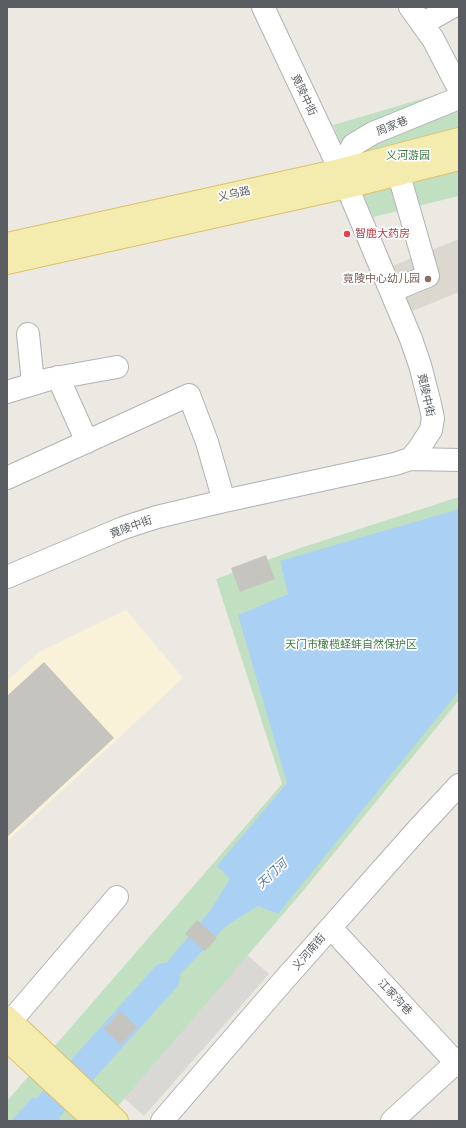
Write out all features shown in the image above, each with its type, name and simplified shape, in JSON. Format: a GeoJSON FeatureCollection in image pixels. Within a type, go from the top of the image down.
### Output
{"type":"FeatureCollection","features":[{"type":"Feature","properties":{"kind":"main road","name":"义乌路"},"geometry":{"type":"LineString","coordinates":[[7,263],[343,179],[459,139]]}},
{"type":"Feature","properties":{"kind":"main road","name":"义乌路"},"geometry":{"type":"LineString","coordinates":[[7,244],[343,179],[399,175],[459,159]]}},
{"type":"Feature","properties":{"kind":"main road"},"geometry":{"type":"LineString","coordinates":[[8,1026],[95,1121]]}},
{"type":"Feature","properties":{"kind":"main road"},"geometry":{"type":"LineString","coordinates":[[35,1055],[117,1121]]}},
{"type":"Feature","properties":{"kind":"street","name":"竟陵中街"},"geometry":{"type":"LineString","coordinates":[[7,577],[140,522],[224,501],[396,464],[410,459],[426,440],[432,430],[432,418],[420,365],[391,291],[343,179],[263,7]]}},
{"type":"Feature","properties":{"kind":"street"},"geometry":{"type":"LineString","coordinates":[[410,7],[433,39],[459,89]]}},
{"type":"Feature","properties":{"kind":"street"},"geometry":{"type":"LineString","coordinates":[[422,24],[452,7]]}},
{"type":"Feature","properties":{"kind":"street","name":"周家巷"},"geometry":{"type":"LineString","coordinates":[[343,179],[353,145],[373,133],[459,98]]}},
{"type":"Feature","properties":{"kind":"street"},"geometry":{"type":"LineString","coordinates":[[391,291],[428,276],[399,175]]}},
{"type":"Feature","properties":{"kind":"street"},"geometry":{"type":"LineString","coordinates":[[28,334],[33,383]]}},
{"type":"Feature","properties":{"kind":"street"},"geometry":{"type":"LineString","coordinates":[[7,392],[33,383],[58,377],[117,367]]}},
{"type":"Feature","properties":{"kind":"street"},"geometry":{"type":"LineString","coordinates":[[58,377],[87,442]]}},
{"type":"Feature","properties":{"kind":"street"},"geometry":{"type":"LineString","coordinates":[[7,478],[189,395],[207,442],[224,501]]}},
{"type":"Feature","properties":{"kind":"street"},"geometry":{"type":"LineString","coordinates":[[410,459],[459,460]]}},
{"type":"Feature","properties":{"kind":"street","name":"义河南街"},"geometry":{"type":"LineString","coordinates":[[162,1121],[418,828],[459,785]]}},
{"type":"Feature","properties":{"kind":"street"},"geometry":{"type":"LineString","coordinates":[[8,1026],[117,897]]}},
{"type":"Feature","properties":{"kind":"street","name":"江家沟巷"},"geometry":{"type":"LineString","coordinates":[[331,928],[458,1063]]}},
{"type":"Feature","properties":{"kind":"street"},"geometry":{"type":"LineString","coordinates":[[392,1121],[458,1063]]}},
{"type":"Feature","properties":{"kind":"shaded area","name":"竟陵中心幼儿园"},"geometry":{"type":"Polygon","coordinates":[[[459,239],[459,292],[410,312],[392,266],[459,239]]]}},
{"type":"Feature","properties":{"kind":"shaded area"},"geometry":{"type":"Polygon","coordinates":[[[126,610],[183,678],[7,842],[7,681],[39,652],[126,610]]]}},
{"type":"Feature","properties":{"kind":"shaded area"},"geometry":{"type":"Polygon","coordinates":[[[187,902],[269,974],[144,1116],[62,1043],[187,902]]]}},
{"type":"Feature","properties":{"kind":"green space","name":"义河游园"},"geometry":{"type":"Polygon","coordinates":[[[459,88],[459,196],[373,217],[333,125],[459,88]]]}},
{"type":"Feature","properties":{"kind":"green space","name":"天门市橄榄蛏蚌自然保护区"},"geometry":{"type":"Polygon","coordinates":[[[459,497],[459,700],[303,891],[105,1121],[7,1121],[7,1101],[282,784],[216,579],[300,548],[459,497]]]}},
{"type":"Feature","properties":{"kind":"water","name":"天门市橄榄蛏蚌自然保护区"},"geometry":{"type":"Polygon","coordinates":[[[459,509],[459,691],[278,914],[258,906],[226,926],[143,1014],[132,1004],[210,911],[230,879],[217,866],[287,783],[238,615],[288,594],[280,561],[459,509]]]}},
{"type":"Feature","properties":{"kind":"water"},"geometry":{"type":"Polygon","coordinates":[[[33,1097],[62,1121],[11,1121],[33,1097]]]}},
{"type":"Feature","properties":{"kind":"building"},"geometry":{"type":"Polygon","coordinates":[[[266,555],[275,579],[240,592],[231,568],[266,555]]]}},
{"type":"Feature","properties":{"kind":"building"},"geometry":{"type":"Polygon","coordinates":[[[44,662],[114,738],[7,837],[7,696],[44,662]]]}},
{"type":"Feature","properties":{"kind":"building"},"geometry":{"type":"Polygon","coordinates":[[[197,920],[217,938],[205,951],[185,934],[197,920]]]}},
{"type":"Feature","properties":{"kind":"building"},"geometry":{"type":"Polygon","coordinates":[[[120,1011],[137,1027],[121,1045],[104,1029],[120,1011]]]}},
{"type":"Feature","properties":{"kind":"waterway","name":"天门河"},"geometry":{"type":"LineString","coordinates":[[36,1121],[165,978]]}},
{"type":"Feature","properties":{"kind":"place","name":"智鹿大药房"},"geometry":{"type":"Point","coordinates":[347,234]}},
{"type":"Feature","properties":{"kind":"place","name":"竟陵中心幼儿园"},"geometry":{"type":"Point","coordinates":[428,279]}}]}
